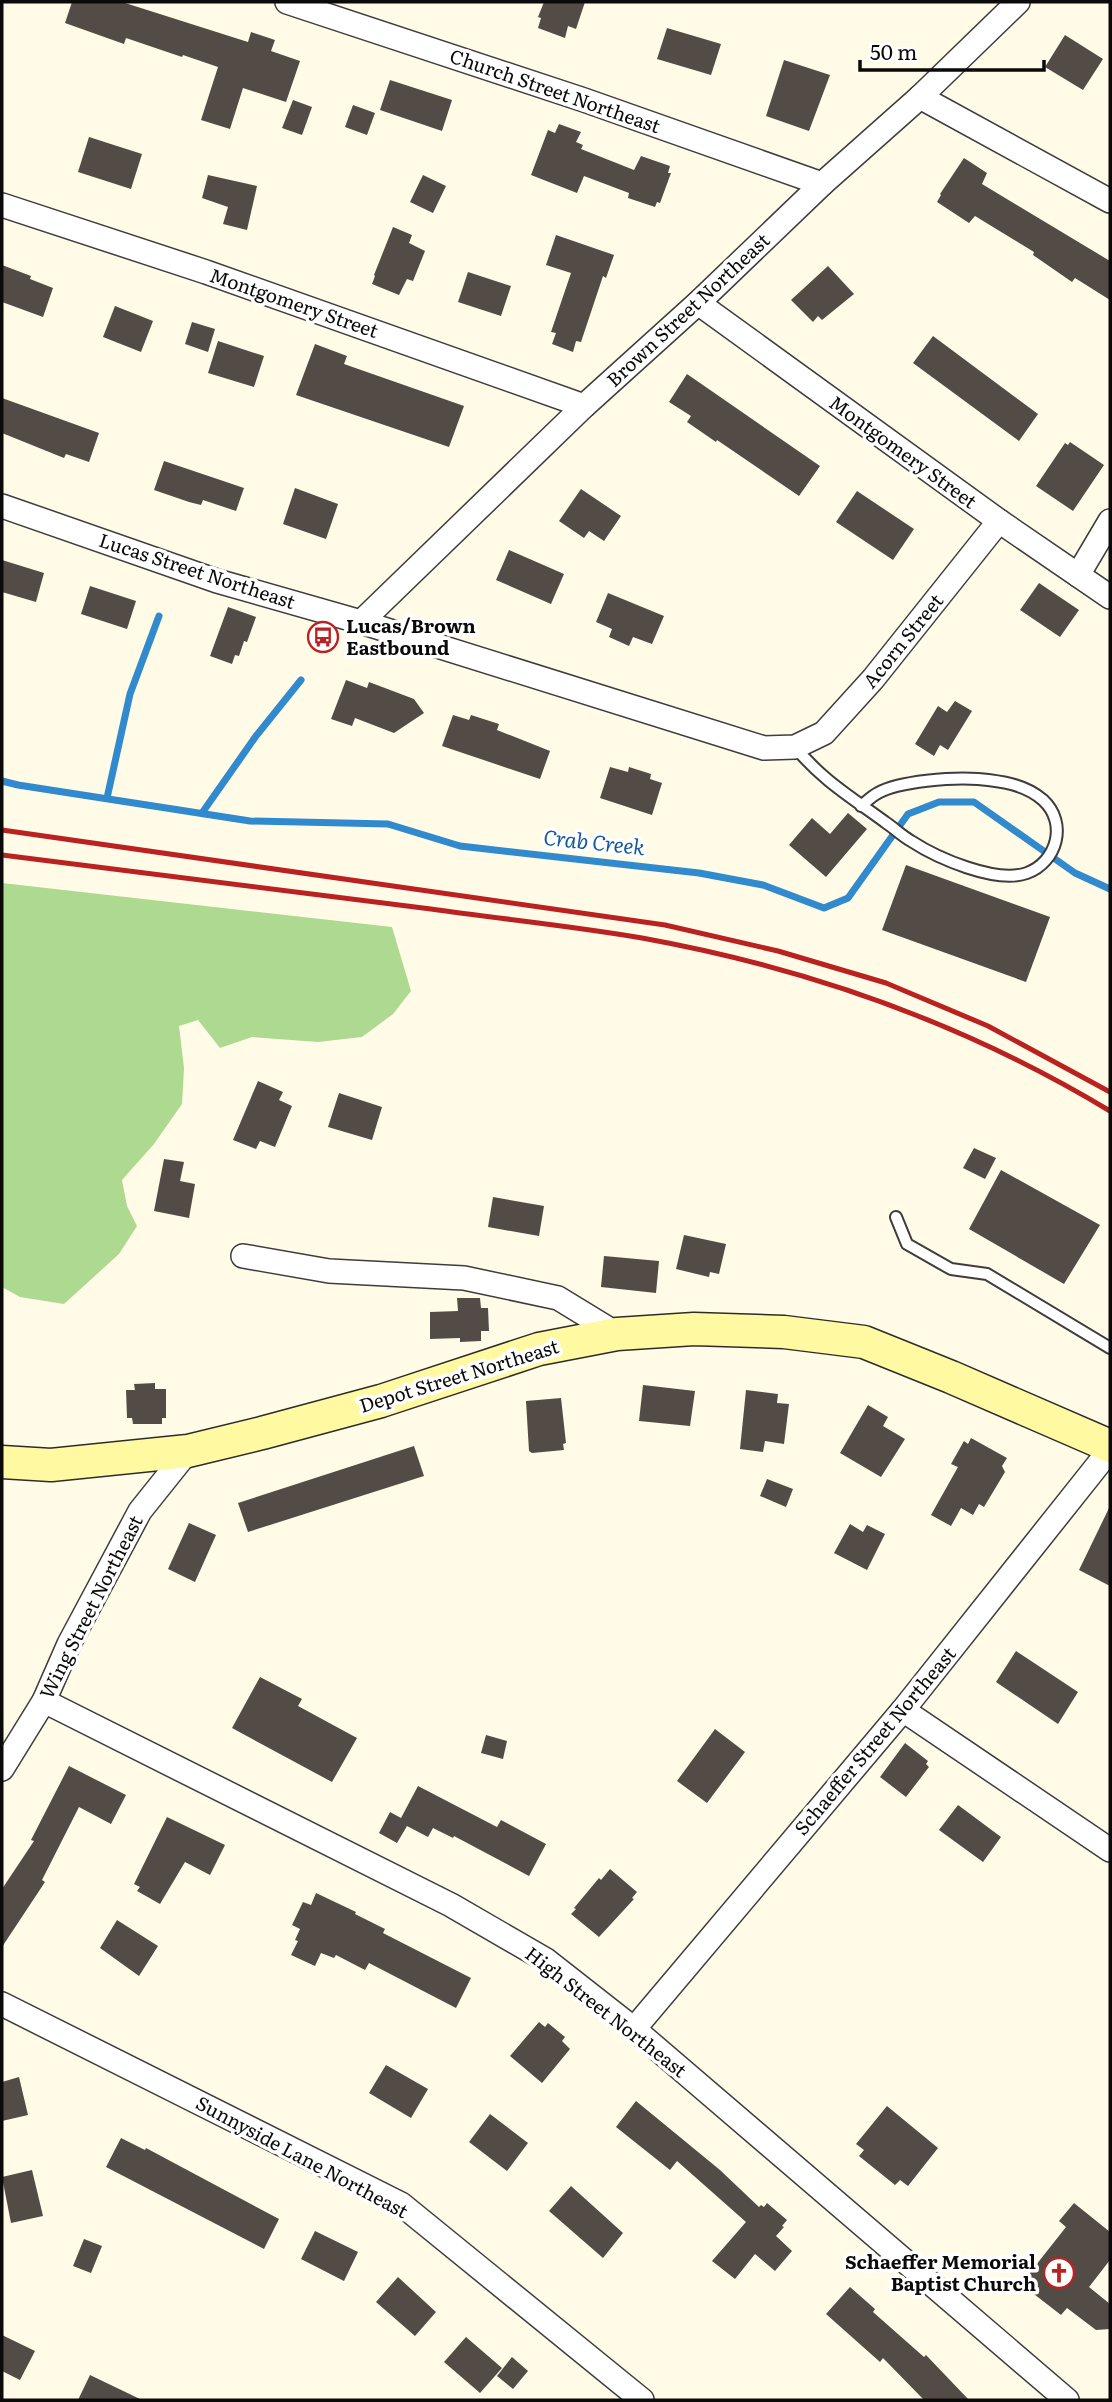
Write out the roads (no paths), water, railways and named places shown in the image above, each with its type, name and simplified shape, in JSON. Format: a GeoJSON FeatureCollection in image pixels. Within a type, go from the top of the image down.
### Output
{"type":"FeatureCollection","features":[{"type":"Feature","properties":{"kind":"street","name":"Church Street Northeast"},"geometry":{"type":"LineString","coordinates":[[287,2],[584,100],[822,184]]}},
{"type":"Feature","properties":{"kind":"street","name":"Brown Street Northeast"},"geometry":{"type":"LineString","coordinates":[[361,622],[584,406],[698,303],[822,184],[920,97],[1018,2]]}},
{"type":"Feature","properties":{"kind":"street"},"geometry":{"type":"LineString","coordinates":[[920,97],[1110,201]]}},
{"type":"Feature","properties":{"kind":"street","name":"Montgomery Street"},"geometry":{"type":"LineString","coordinates":[[2,205],[206,272],[584,406]]}},
{"type":"Feature","properties":{"kind":"street","name":"Montgomery Street"},"geometry":{"type":"LineString","coordinates":[[698,303],[999,521],[1110,597]]}},
{"type":"Feature","properties":{"kind":"street","name":"Lucas Street Northeast"},"geometry":{"type":"LineString","coordinates":[[2,506],[217,581],[361,622],[764,748],[795,747]]}},
{"type":"Feature","properties":{"kind":"street","name":"Acorn Street"},"geometry":{"type":"LineString","coordinates":[[795,747],[824,733],[873,679],[999,521]]}},
{"type":"Feature","properties":{"kind":"street"},"geometry":{"type":"LineString","coordinates":[[1078,575],[1110,521]]}},
{"type":"Feature","properties":{"kind":"street"},"geometry":{"type":"LineString","coordinates":[[243,1256],[329,1271],[464,1279],[558,1298],[617,1334]]}},
{"type":"Feature","properties":{"kind":"street","name":"Depot Street Northeast"},"geometry":{"type":"LineString","coordinates":[[2,1462],[51,1465],[188,1451],[381,1401],[539,1349],[617,1334],[694,1329],[784,1332],[864,1342],[1109,1446]]}},
{"type":"Feature","properties":{"kind":"street","name":"Schaeffer Street Northeast"},"geometry":{"type":"LineString","coordinates":[[634,2029],[902,1710],[1101,1461],[1109,1446]]}},
{"type":"Feature","properties":{"kind":"street","name":"Wing Street Northeast"},"geometry":{"type":"LineString","coordinates":[[2,1769],[44,1701],[68,1644],[140,1511],[188,1451]]}},
{"type":"Feature","properties":{"kind":"street","name":"High Street Northeast"},"geometry":{"type":"LineString","coordinates":[[44,1701],[451,1905],[546,1960],[634,2029],[1067,2400]]}},
{"type":"Feature","properties":{"kind":"street"},"geometry":{"type":"LineString","coordinates":[[902,1710],[1110,1850]]}},
{"type":"Feature","properties":{"kind":"street","name":"Sunnyside Lane Northeast"},"geometry":{"type":"LineString","coordinates":[[2,2004],[401,2204],[642,2400]]}},
{"type":"Feature","properties":{"kind":"lane"},"geometry":{"type":"LineString","coordinates":[[795,747],[820,774],[861,806],[911,842],[946,859],[981,872],[1024,874],[1040,867],[1056,844],[1058,823],[1043,800],[1010,782],[941,779],[880,792],[861,806]]}},
{"type":"Feature","properties":{"kind":"lane"},"geometry":{"type":"LineString","coordinates":[[896,1217],[907,1244],[951,1269],[987,1274],[1110,1348]]}},
{"type":"Feature","properties":{"kind":"waterway"},"geometry":{"type":"LineString","coordinates":[[107,798],[130,694],[159,616]]}},
{"type":"Feature","properties":{"kind":"waterway"},"geometry":{"type":"LineString","coordinates":[[202,813],[256,736],[301,680]]}},
{"type":"Feature","properties":{"kind":"waterway","name":"Crab Creek"},"geometry":{"type":"LineString","coordinates":[[2,781],[250,821],[388,824],[460,846],[699,873],[763,885],[824,908],[848,898],[908,814],[939,802],[974,802],[1075,873],[1110,889]]}},
{"type":"Feature","properties":{"kind":"railway"},"geometry":{"type":"LineString","coordinates":[[2,830],[665,925],[778,951],[886,983],[988,1026],[1110,1092]]}},
{"type":"Feature","properties":{"kind":"railway"},"geometry":{"type":"LineString","coordinates":[[2,855],[563,926],[704,950],[765,965],[884,1003],[999,1051],[1110,1111]]}},
{"type":"Feature","properties":{"kind":"place","name":"Lucas/Brown Eastbound"},"geometry":{"type":"Point","coordinates":[323,637]}},
{"type":"Feature","properties":{"kind":"place","name":"Schaeffer Memorial Baptist Church"},"geometry":{"type":"Point","coordinates":[1059,2273]}}]}
